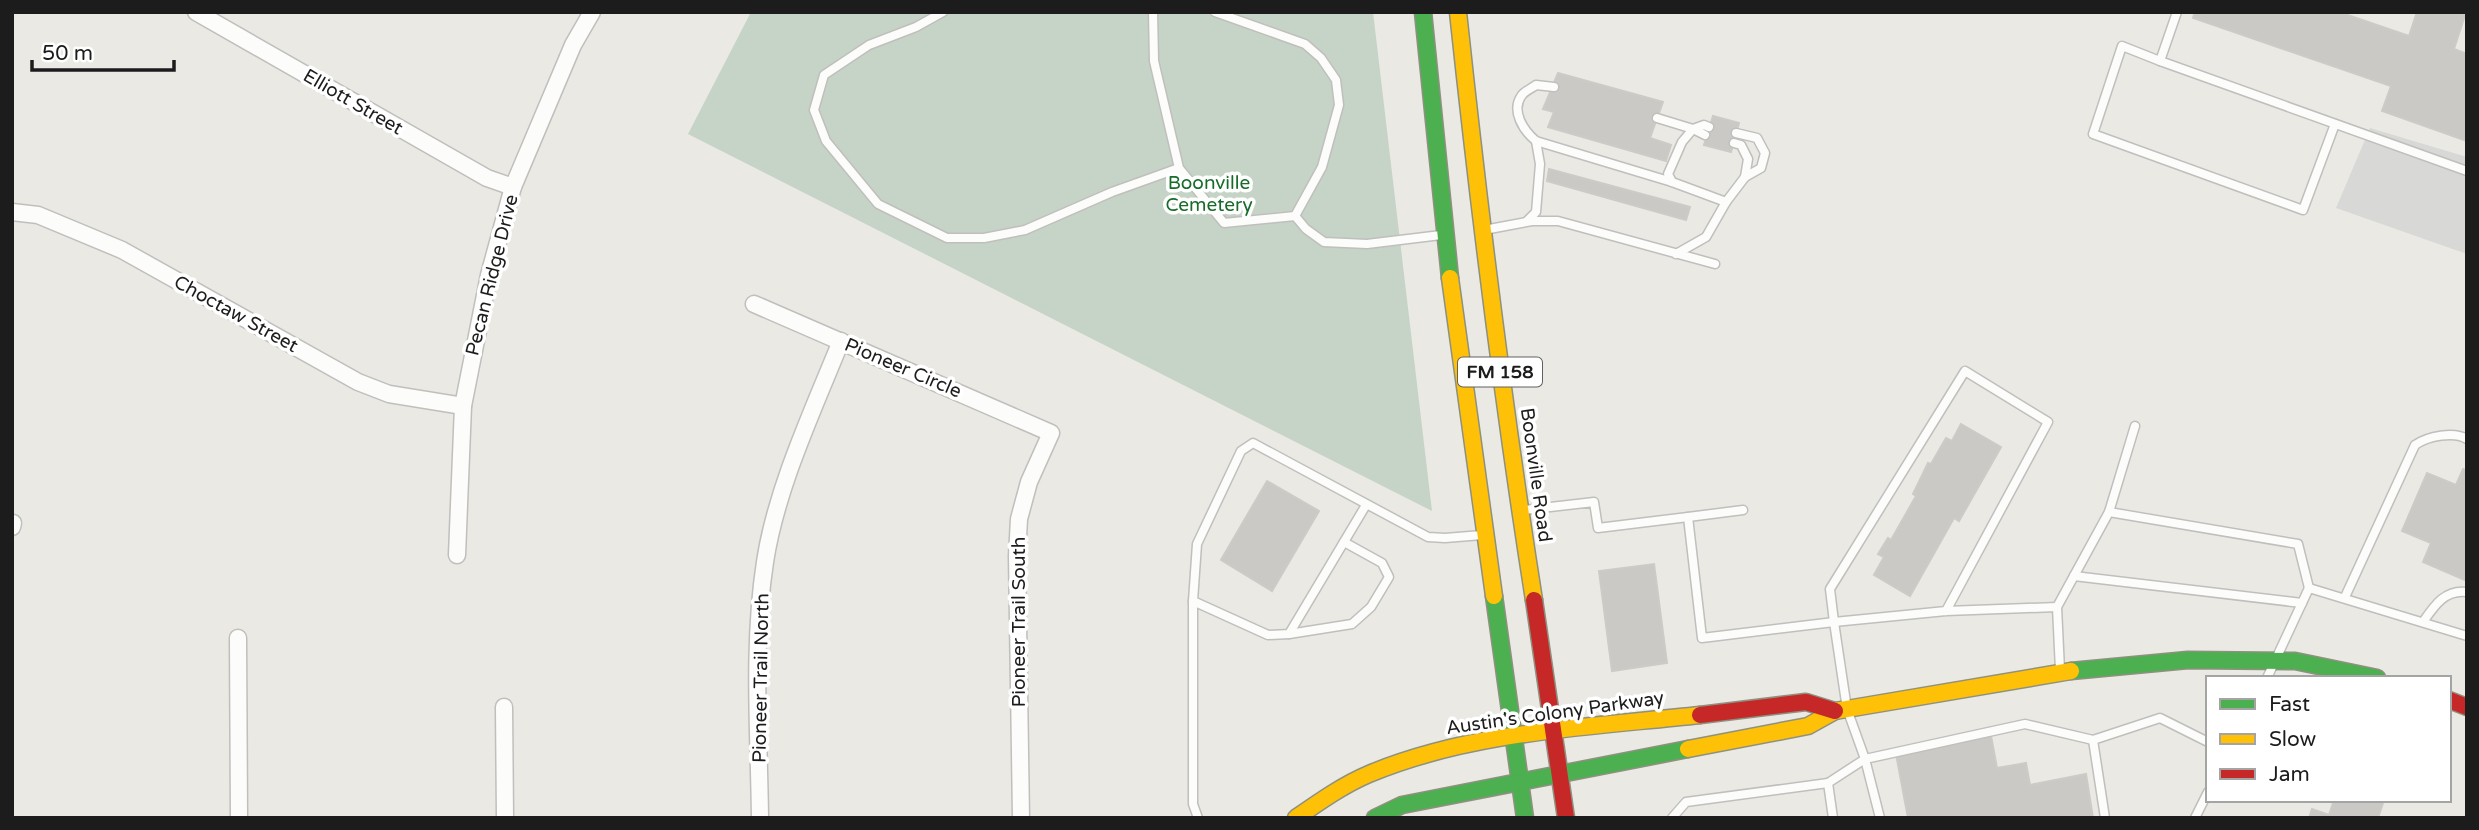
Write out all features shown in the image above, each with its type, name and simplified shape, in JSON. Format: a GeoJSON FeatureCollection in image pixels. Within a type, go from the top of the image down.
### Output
{"type":"FeatureCollection","features":[{"type":"Feature","properties":{"kind":"main road","name":"Boonville Road"},"geometry":{"type":"LineString","coordinates":[[1423,12],[1463,233],[1520,511],[1566,818]]}},
{"type":"Feature","properties":{"kind":"main road","name":"Boonville Road"},"geometry":{"type":"LineString","coordinates":[[1458,12],[1463,233],[1485,535],[1525,818]]}},
{"type":"Feature","properties":{"kind":"main road","name":"Austin's Colony Parkway"},"geometry":{"type":"LineString","coordinates":[[1375,818],[1402,805],[1808,726],[1841,710],[2093,667],[2188,660],[2295,661],[2367,676]]}},
{"type":"Feature","properties":{"kind":"main road","name":"Austin's Colony Parkway"},"geometry":{"type":"LineString","coordinates":[[1296,818],[1331,794],[1375,771],[1450,748],[1555,731],[1807,702],[1841,710]]}},
{"type":"Feature","properties":{"kind":"street","name":"Elliott Street"},"geometry":{"type":"LineString","coordinates":[[196,12],[487,178],[513,187]]}},
{"type":"Feature","properties":{"kind":"street","name":"Pecan Ridge Drive"},"geometry":{"type":"LineString","coordinates":[[457,555],[463,406],[489,275],[513,187],[573,45],[592,12]]}},
{"type":"Feature","properties":{"kind":"street","name":"Choctaw Street"},"geometry":{"type":"LineString","coordinates":[[12,212],[38,215],[122,250],[358,382],[389,394],[463,406]]}},
{"type":"Feature","properties":{"kind":"street","name":"Pioneer Circle"},"geometry":{"type":"LineString","coordinates":[[754,304],[1051,433]]}},
{"type":"Feature","properties":{"kind":"street","name":"Pioneer Trail North"},"geometry":{"type":"LineString","coordinates":[[760,818],[758,625],[765,561],[780,499],[841,341]]}},
{"type":"Feature","properties":{"kind":"street","name":"Pioneer Trail South"},"geometry":{"type":"LineString","coordinates":[[1021,818],[1017,556],[1019,519],[1029,482],[1051,433]]}},
{"type":"Feature","properties":{"kind":"street"},"geometry":{"type":"LineString","coordinates":[[238,638],[239,818]]}},
{"type":"Feature","properties":{"kind":"street"},"geometry":{"type":"LineString","coordinates":[[504,707],[505,818]]}},
{"type":"Feature","properties":{"kind":"lane"},"geometry":{"type":"LineString","coordinates":[[943,12],[916,27],[870,45],[824,75],[814,110],[826,141],[878,204],[947,238],[984,238],[1025,230],[1112,192],[1179,168]]}},
{"type":"Feature","properties":{"kind":"lane"},"geometry":{"type":"LineString","coordinates":[[1153,12],[1154,61],[1179,168],[1224,223],[1295,216]]}},
{"type":"Feature","properties":{"kind":"lane"},"geometry":{"type":"LineString","coordinates":[[1215,12],[1305,44],[1321,58],[1336,80],[1339,105],[1322,167],[1295,216]]}},
{"type":"Feature","properties":{"kind":"lane"},"geometry":{"type":"LineString","coordinates":[[2160,61],[2177,12]]}},
{"type":"Feature","properties":{"kind":"lane"},"geometry":{"type":"LineString","coordinates":[[2335,124],[2303,210],[2094,134],[2122,46],[2467,171]]}},
{"type":"Feature","properties":{"kind":"lane"},"geometry":{"type":"LineString","coordinates":[[1554,87],[1536,85],[1522,95],[1517,110],[1524,131],[1536,141],[1726,201]]}},
{"type":"Feature","properties":{"kind":"lane"},"geometry":{"type":"LineString","coordinates":[[1657,118],[1707,131]]}},
{"type":"Feature","properties":{"kind":"lane"},"geometry":{"type":"LineString","coordinates":[[1672,182],[1668,174],[1673,159],[1693,129]]}},
{"type":"Feature","properties":{"kind":"lane"},"geometry":{"type":"LineString","coordinates":[[1676,254],[1706,237],[1726,201],[1745,177],[1761,168],[1765,153],[1757,138],[1736,133]]}},
{"type":"Feature","properties":{"kind":"lane"},"geometry":{"type":"LineString","coordinates":[[1525,222],[1536,212],[1540,164],[1536,141]]}},
{"type":"Feature","properties":{"kind":"lane"},"geometry":{"type":"LineString","coordinates":[[1734,143],[1741,145],[1748,159],[1745,177]]}},
{"type":"Feature","properties":{"kind":"lane"},"geometry":{"type":"LineString","coordinates":[[1295,216],[1306,229],[1324,242],[1367,244],[1463,233],[1525,222],[1558,221],[1715,264]]}},
{"type":"Feature","properties":{"kind":"lane"},"geometry":{"type":"LineString","coordinates":[[1880,818],[1865,759],[1841,710],[1830,589],[1965,370],[2048,422],[1946,611]]}},
{"type":"Feature","properties":{"kind":"lane"},"geometry":{"type":"LineString","coordinates":[[2060,673],[2057,607],[2109,512],[2136,426]]}},
{"type":"Feature","properties":{"kind":"lane"},"geometry":{"type":"LineString","coordinates":[[2345,597],[2415,445],[2421,441],[2458,434],[2467,439]]}},
{"type":"Feature","properties":{"kind":"lane"},"geometry":{"type":"LineString","coordinates":[[1198,818],[1193,804],[1193,601],[1197,544],[1241,451],[1253,443],[1429,537],[1485,535]]}},
{"type":"Feature","properties":{"kind":"lane"},"geometry":{"type":"LineString","coordinates":[[1520,511],[1594,502],[1598,528],[1743,510]]}},
{"type":"Feature","properties":{"kind":"lane"},"geometry":{"type":"LineString","coordinates":[[1289,634],[1366,505]]}},
{"type":"Feature","properties":{"kind":"lane"},"geometry":{"type":"LineString","coordinates":[[2109,512],[2298,544],[2309,588],[2268,676]]}},
{"type":"Feature","properties":{"kind":"lane"},"geometry":{"type":"LineString","coordinates":[[1688,517],[1702,638],[1946,611],[2057,607]]}},
{"type":"Feature","properties":{"kind":"lane"},"geometry":{"type":"LineString","coordinates":[[1193,601],[1268,635],[1352,624],[1371,607],[1389,577],[1382,563],[1345,542]]}},
{"type":"Feature","properties":{"kind":"lane"},"geometry":{"type":"LineString","coordinates":[[2074,576],[2302,603]]}},
{"type":"Feature","properties":{"kind":"lane"},"geometry":{"type":"LineString","coordinates":[[2309,588],[2467,636]]}},
{"type":"Feature","properties":{"kind":"lane"},"geometry":{"type":"LineString","coordinates":[[2423,622],[2435,605],[2447,595],[2467,592]]}},
{"type":"Feature","properties":{"kind":"lane"},"geometry":{"type":"LineString","coordinates":[[1672,818],[1686,802],[1828,783],[1865,759],[2025,724],[2093,740],[2160,718],[2206,741]]}},
{"type":"Feature","properties":{"kind":"lane"},"geometry":{"type":"LineString","coordinates":[[2093,740],[2105,818]]}},
{"type":"Feature","properties":{"kind":"lane"},"geometry":{"type":"LineString","coordinates":[[1828,783],[1833,818]]}},
{"type":"Feature","properties":{"kind":"lane"},"geometry":{"type":"LineString","coordinates":[[2195,817],[2206,796]]}},
{"type":"Feature","properties":{"kind":"shaded area"},"geometry":{"type":"Polygon","coordinates":[[[2370,128],[2467,157],[2467,254],[2336,208],[2370,128]]]}},
{"type":"Feature","properties":{"kind":"green space","name":"Boonville Cemetery"},"geometry":{"type":"Polygon","coordinates":[[[751,12],[1373,12],[1432,511],[688,134],[751,12]]]}},
{"type":"Feature","properties":{"kind":"building"},"geometry":{"type":"Polygon","coordinates":[[[2195,12],[2339,12],[2409,36],[2417,12],[2466,12],[2454,49],[2467,54],[2467,141],[2382,111],[2391,86],[2193,18],[2195,12]]]}},
{"type":"Feature","properties":{"kind":"building"},"geometry":{"type":"Polygon","coordinates":[[[1558,73],[1663,102],[1650,138],[1671,145],[1666,161],[1548,127],[1554,112],[1543,109],[1558,73]]]}},
{"type":"Feature","properties":{"kind":"building"},"geometry":{"type":"Polygon","coordinates":[[[1713,116],[1739,123],[1731,152],[1704,145],[1713,116]]]}},
{"type":"Feature","properties":{"kind":"building"},"geometry":{"type":"Polygon","coordinates":[[[1549,169],[1690,207],[1686,220],[1547,181],[1549,169]]]}},
{"type":"Feature","properties":{"kind":"building"},"geometry":{"type":"Polygon","coordinates":[[[1961,424],[2001,447],[1959,521],[1954,518],[1910,596],[1874,575],[1884,557],[1878,554],[1888,538],[1891,540],[1916,496],[1913,494],[1928,463],[1931,464],[1946,438],[1952,441],[1961,424]]]}},
{"type":"Feature","properties":{"kind":"building"},"geometry":{"type":"Polygon","coordinates":[[[2463,469],[2467,471],[2467,581],[2423,562],[2431,543],[2402,531],[2427,473],[2456,485],[2463,469]]]}},
{"type":"Feature","properties":{"kind":"building"},"geometry":{"type":"Polygon","coordinates":[[[1267,481],[1319,511],[1272,591],[1221,560],[1267,481]]]}},
{"type":"Feature","properties":{"kind":"building"},"geometry":{"type":"Polygon","coordinates":[[[1654,564],[1667,663],[1612,671],[1599,571],[1654,564]]]}},
{"type":"Feature","properties":{"kind":"building"},"geometry":{"type":"Polygon","coordinates":[[[1991,736],[1997,768],[2026,763],[2030,785],[2086,774],[2093,818],[1908,818],[1896,754],[1991,736]]]}},
{"type":"Feature","properties":{"kind":"building"},"geometry":{"type":"Polygon","coordinates":[[[2333,802],[2383,802],[2378,818],[2309,818],[2312,809],[2329,815],[2333,802]]]}},
{"type":"Feature","properties":{"kind":"traffic: fast"},"geometry":{"type":"LineString","coordinates":[[1423,12],[1450,278]]}},
{"type":"Feature","properties":{"kind":"traffic: fast"},"geometry":{"type":"LineString","coordinates":[[1494,596],[1525,818]]}},
{"type":"Feature","properties":{"kind":"traffic: fast"},"geometry":{"type":"LineString","coordinates":[[2071,671],[2188,660],[2295,661],[2367,676]]}},
{"type":"Feature","properties":{"kind":"traffic: fast"},"geometry":{"type":"LineString","coordinates":[[1375,818],[1402,805],[1688,749]]}},
{"type":"Feature","properties":{"kind":"traffic: slow"},"geometry":{"type":"LineString","coordinates":[[1458,12],[1492,306],[1534,600]]}},
{"type":"Feature","properties":{"kind":"traffic: slow"},"geometry":{"type":"LineString","coordinates":[[1450,278],[1494,596]]}},
{"type":"Feature","properties":{"kind":"traffic: slow"},"geometry":{"type":"LineString","coordinates":[[1688,749],[1808,726],[1835,711],[2071,671]]}},
{"type":"Feature","properties":{"kind":"traffic: slow"},"geometry":{"type":"LineString","coordinates":[[1296,818],[1359,778],[1449,748],[1532,733],[1700,715]]}},
{"type":"Feature","properties":{"kind":"traffic: jam"},"geometry":{"type":"LineString","coordinates":[[1534,600],[1566,818]]}},
{"type":"Feature","properties":{"kind":"traffic: jam"},"geometry":{"type":"LineString","coordinates":[[2451,701],[2467,707]]}},
{"type":"Feature","properties":{"kind":"traffic: jam"},"geometry":{"type":"LineString","coordinates":[[1700,715],[1806,702],[1835,711]]}}]}
